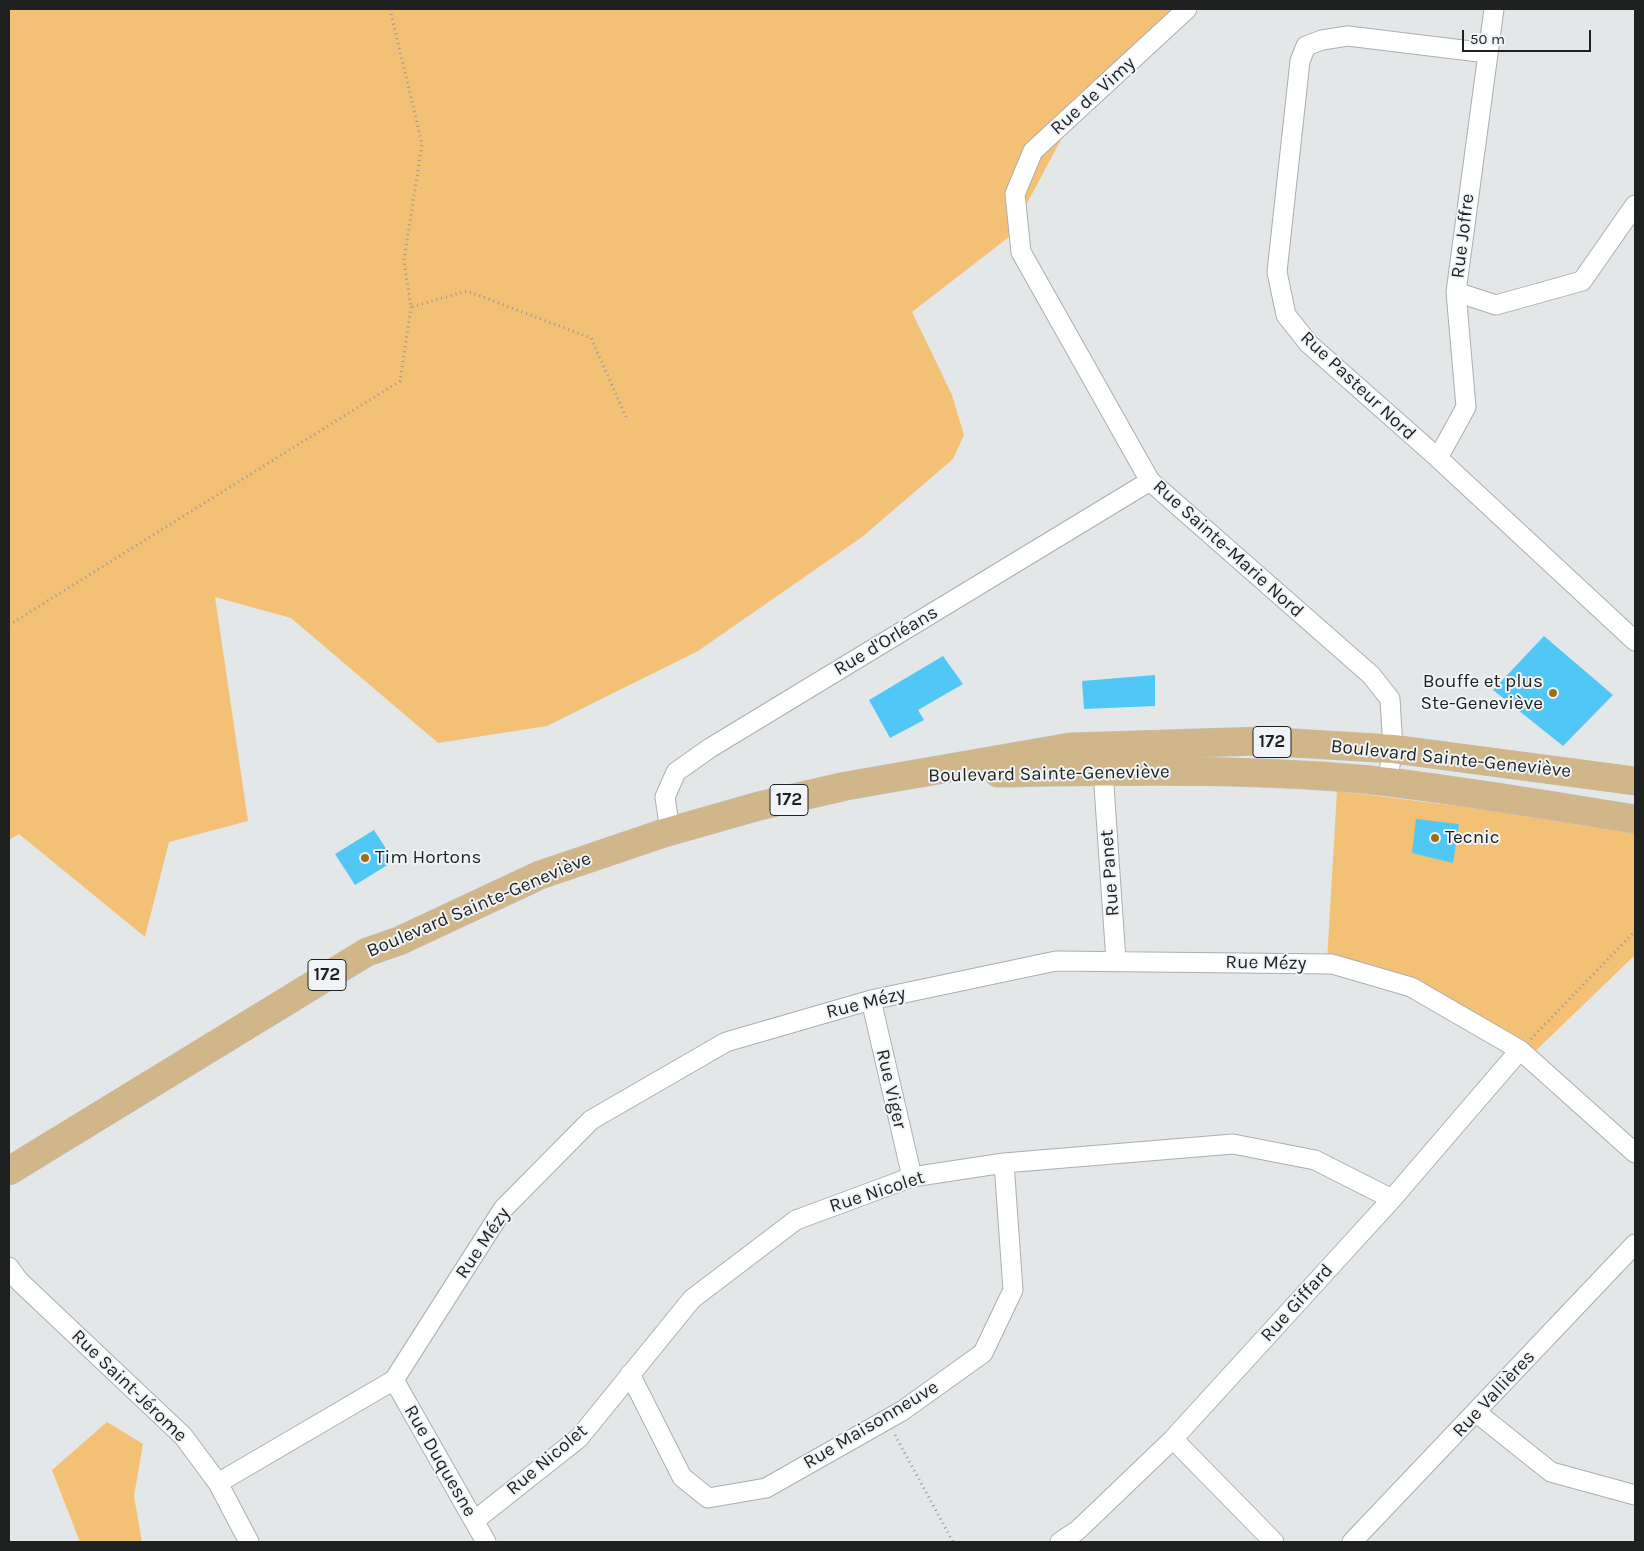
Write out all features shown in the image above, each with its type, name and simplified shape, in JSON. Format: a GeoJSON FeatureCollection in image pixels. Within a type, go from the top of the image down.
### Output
{"type":"FeatureCollection","features":[{"type":"Feature","properties":{"kind":"main road","name":"Boulevard Sainte-Geneviève"},"geometry":{"type":"LineString","coordinates":[[9,1171],[367,952],[399,940],[540,875],[670,831],[759,806],[909,775],[1070,747],[1261,741],[1393,749],[1635,781]]}},
{"type":"Feature","properties":{"kind":"main road","name":"Boulevard Sainte-Geneviève"},"geometry":{"type":"LineString","coordinates":[[909,775],[1109,771],[1278,775],[1387,782],[1635,818]]}},
{"type":"Feature","properties":{"kind":"street","name":"Rue de Vimy"},"geometry":{"type":"LineString","coordinates":[[1015,194],[1033,151],[1187,9]]}},
{"type":"Feature","properties":{"kind":"street","name":"Rue Joffre"},"geometry":{"type":"LineString","coordinates":[[1438,458],[1466,407],[1456,292],[1494,9]]}},
{"type":"Feature","properties":{"kind":"street","name":"Rue Pasteur Nord"},"geometry":{"type":"LineString","coordinates":[[1487,53],[1348,36],[1322,40],[1306,46],[1300,61],[1277,272],[1286,315],[1308,344],[1438,458],[1635,641]]}},
{"type":"Feature","properties":{"kind":"street","name":"Rue Sainte-Marie Nord"},"geometry":{"type":"LineString","coordinates":[[1015,194],[1021,252],[1150,480],[1371,675],[1390,699],[1393,749],[1387,782]]}},
{"type":"Feature","properties":{"kind":"street"},"geometry":{"type":"LineString","coordinates":[[1456,292],[1496,305],[1582,281],[1635,205]]}},
{"type":"Feature","properties":{"kind":"street","name":"Rue d'Orléans"},"geometry":{"type":"LineString","coordinates":[[670,831],[665,797],[676,772],[710,748],[1150,480]]}},
{"type":"Feature","properties":{"kind":"street","name":"Rue Panet"},"geometry":{"type":"LineString","coordinates":[[1104,786],[1116,960]]}},
{"type":"Feature","properties":{"kind":"street","name":"Rue Mézy"},"geometry":{"type":"LineString","coordinates":[[218,1484],[394,1380],[503,1209],[591,1120],[726,1042],[871,1000],[1056,961],[1116,960],[1332,964],[1411,987],[1520,1050],[1635,1153]]}},
{"type":"Feature","properties":{"kind":"street","name":"Rue Viger"},"geometry":{"type":"LineString","coordinates":[[871,1000],[912,1177]]}},
{"type":"Feature","properties":{"kind":"street","name":"Rue Giffard"},"geometry":{"type":"LineString","coordinates":[[1060,1542],[1078,1530],[1173,1439],[1392,1199],[1520,1050]]}},
{"type":"Feature","properties":{"kind":"street","name":"Rue Nicolet"},"geometry":{"type":"LineString","coordinates":[[474,1521],[578,1438],[692,1299],[796,1220],[912,1177],[1004,1163],[1233,1144],[1315,1160],[1392,1199]]}},
{"type":"Feature","properties":{"kind":"street","name":"Rue Maisonneuve"},"geometry":{"type":"LineString","coordinates":[[630,1374],[682,1477],[708,1498],[766,1488],[887,1419],[983,1353],[1013,1290],[1004,1163]]}},
{"type":"Feature","properties":{"kind":"street","name":"Rue Vallières"},"geometry":{"type":"LineString","coordinates":[[1352,1542],[1477,1413],[1635,1244]]}},
{"type":"Feature","properties":{"kind":"street","name":"Rue Saint-Jérome"},"geometry":{"type":"LineString","coordinates":[[9,1267],[19,1281],[183,1436],[218,1484],[249,1542]]}},
{"type":"Feature","properties":{"kind":"street","name":"Rue Duquesne"},"geometry":{"type":"LineString","coordinates":[[394,1380],[486,1542]]}},
{"type":"Feature","properties":{"kind":"street"},"geometry":{"type":"LineString","coordinates":[[1477,1413],[1551,1472],[1635,1495]]}},
{"type":"Feature","properties":{"kind":"street"},"geometry":{"type":"LineString","coordinates":[[1173,1439],[1274,1542]]}},
{"type":"Feature","properties":{"kind":"path"},"geometry":{"type":"LineString","coordinates":[[9,625],[400,381],[411,307],[404,260],[422,144],[390,9]]}},
{"type":"Feature","properties":{"kind":"path"},"geometry":{"type":"LineString","coordinates":[[411,307],[466,291],[591,338],[626,417]]}},
{"type":"Feature","properties":{"kind":"path"},"geometry":{"type":"LineString","coordinates":[[1520,1050],[1635,931]]}},
{"type":"Feature","properties":{"kind":"path"},"geometry":{"type":"LineString","coordinates":[[887,1419],[952,1542]]}},
{"type":"Feature","properties":{"kind":"shaded area"},"geometry":{"type":"Polygon","coordinates":[[[9,9],[1192,9],[1064,134],[1009,237],[912,312],[952,395],[964,435],[953,459],[862,537],[698,651],[547,726],[438,743],[291,618],[215,597],[248,821],[169,842],[145,937],[19,834],[9,840],[9,9]]]}},
{"type":"Feature","properties":{"kind":"shaded area"},"geometry":{"type":"Polygon","coordinates":[[[1337,791],[1635,828],[1635,955],[1523,1063],[1409,986],[1327,961],[1337,791]]]}},
{"type":"Feature","properties":{"kind":"shaded area"},"geometry":{"type":"Polygon","coordinates":[[[107,1422],[143,1444],[134,1496],[142,1542],[80,1542],[52,1470],[107,1422]]]}},
{"type":"Feature","properties":{"kind":"building","name":"Bouffe et plus Ste-Geneviève"},"geometry":{"type":"Polygon","coordinates":[[[1544,636],[1613,695],[1563,746],[1493,690],[1544,636]]]}},
{"type":"Feature","properties":{"kind":"building"},"geometry":{"type":"Polygon","coordinates":[[[943,656],[963,684],[918,710],[924,720],[890,738],[869,700],[943,656]]]}},
{"type":"Feature","properties":{"kind":"building"},"geometry":{"type":"Polygon","coordinates":[[[1155,675],[1155,706],[1084,709],[1082,681],[1155,675]]]}},
{"type":"Feature","properties":{"kind":"building","name":"Tecnic"},"geometry":{"type":"Polygon","coordinates":[[[1416,819],[1459,824],[1453,863],[1412,853],[1416,819]]]}},
{"type":"Feature","properties":{"kind":"building","name":"Tim Hortons"},"geometry":{"type":"Polygon","coordinates":[[[374,830],[394,861],[355,885],[335,854],[374,830]]]}},
{"type":"Feature","properties":{"kind":"place","name":"Bouffe et plus Ste-Geneviève"},"geometry":{"type":"Point","coordinates":[1553,693]}},
{"type":"Feature","properties":{"kind":"place","name":"Tecnic"},"geometry":{"type":"Point","coordinates":[1435,838]}},
{"type":"Feature","properties":{"kind":"place","name":"Tim Hortons"},"geometry":{"type":"Point","coordinates":[365,858]}}]}
